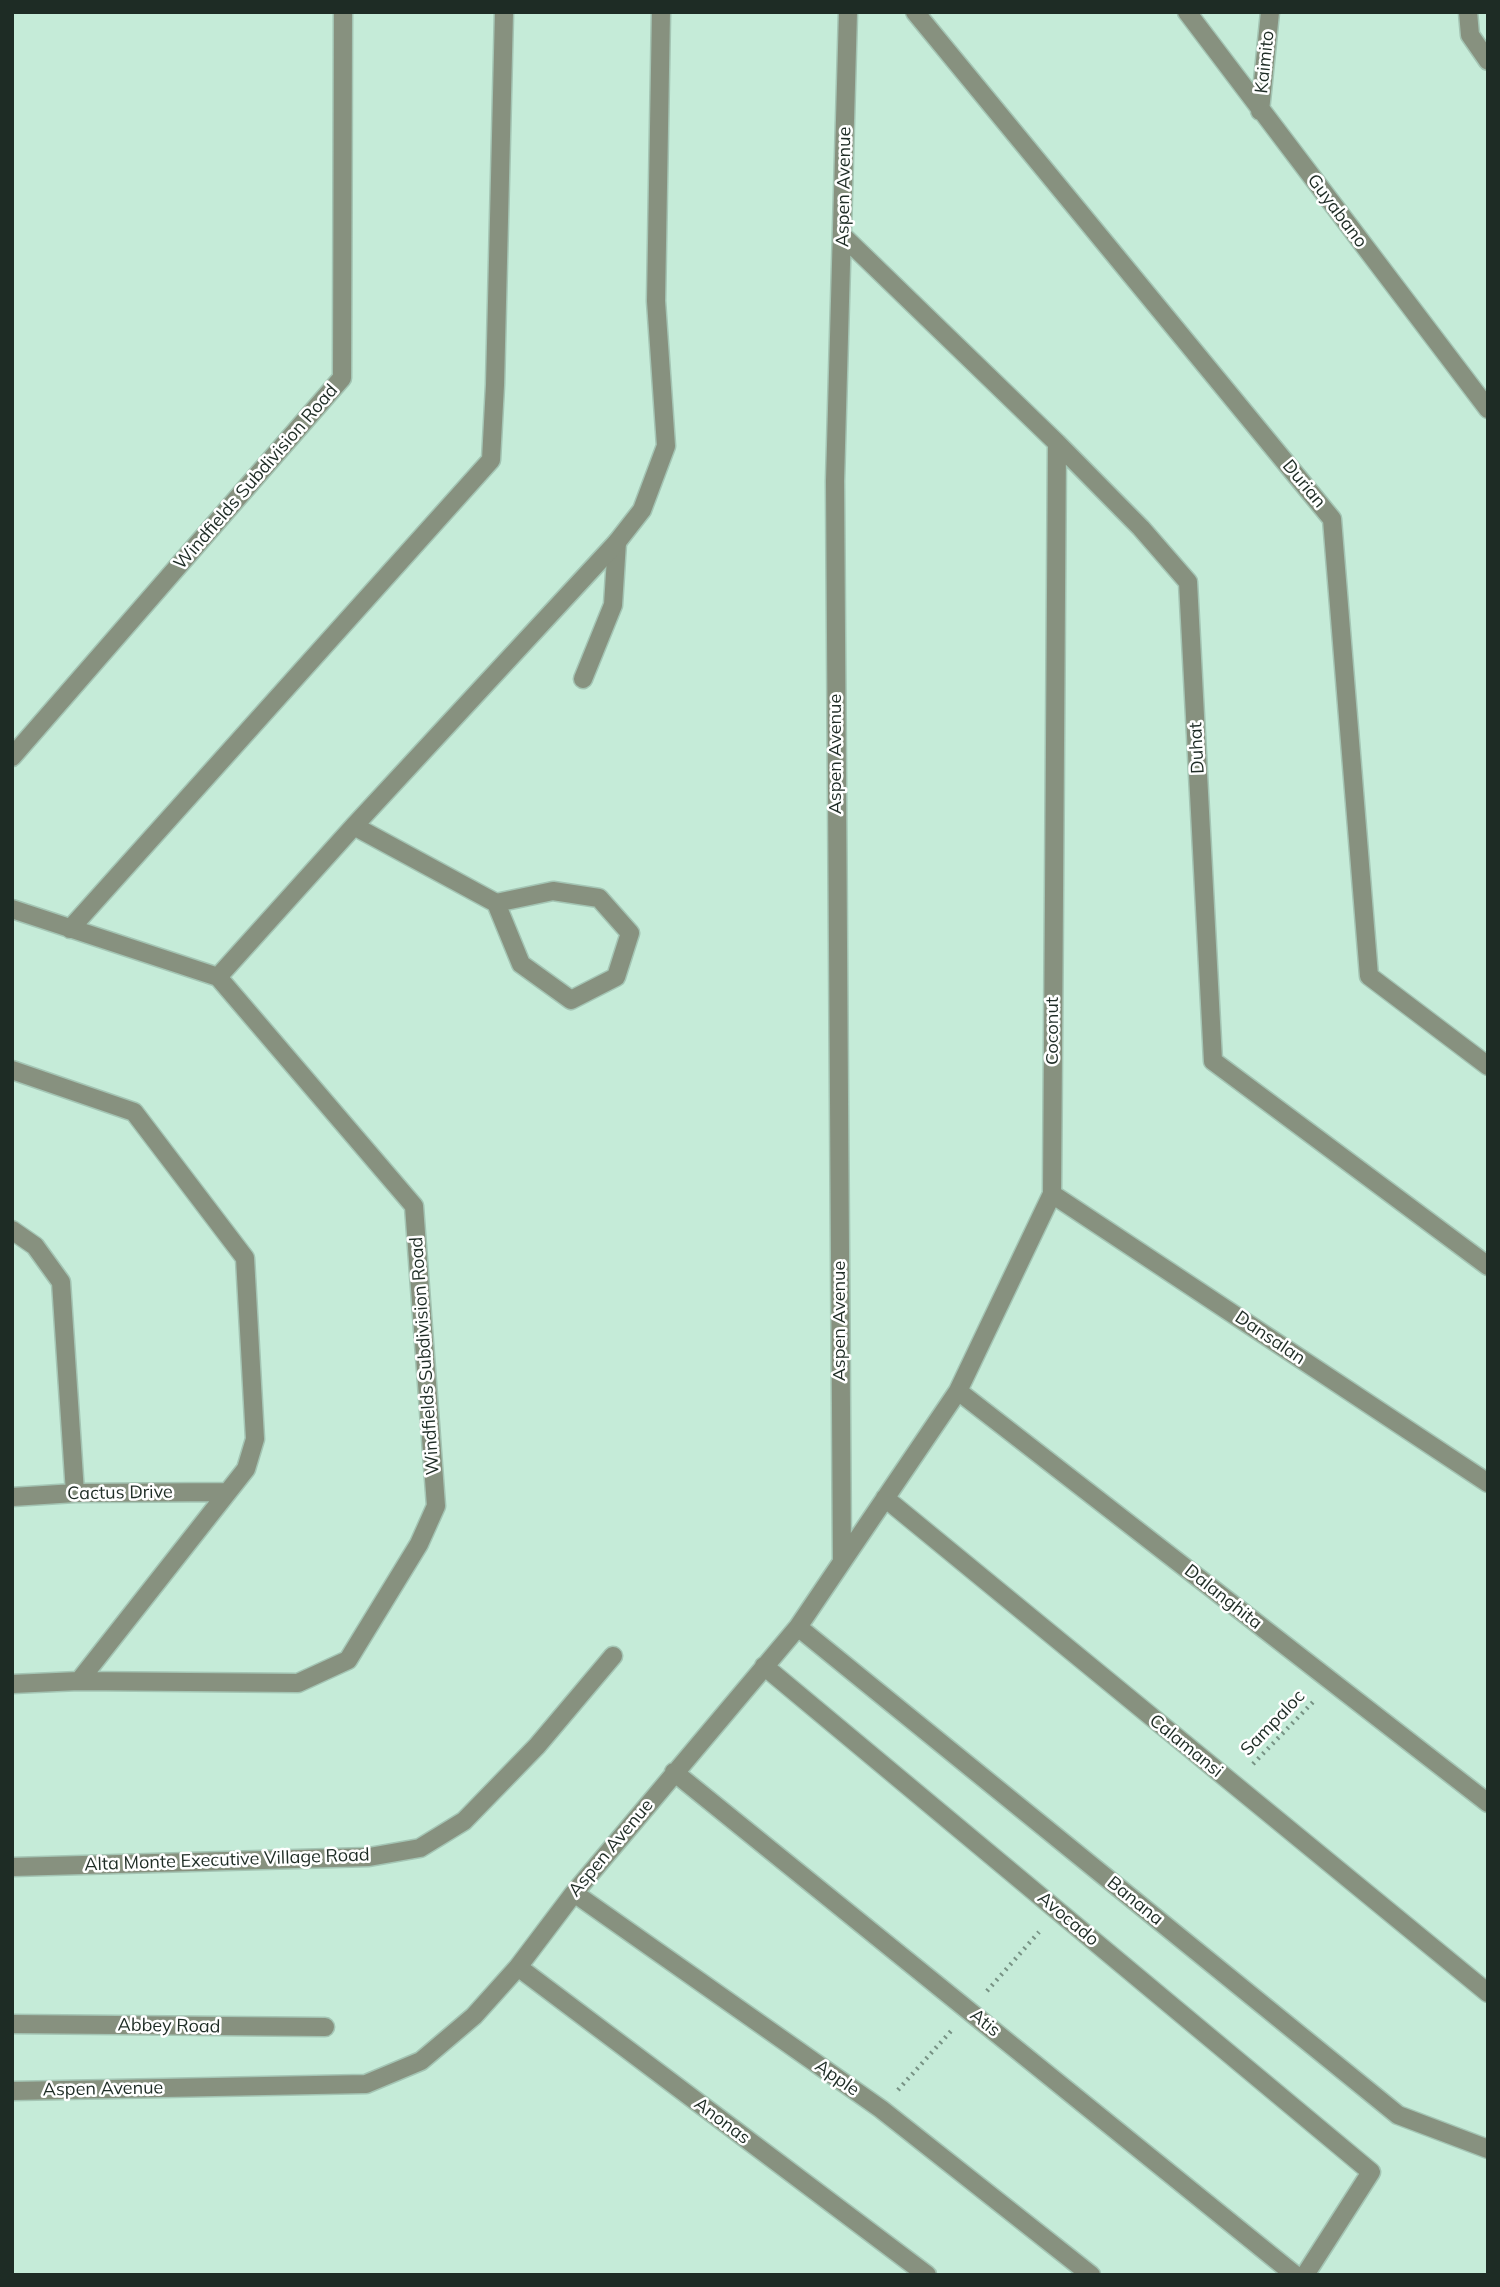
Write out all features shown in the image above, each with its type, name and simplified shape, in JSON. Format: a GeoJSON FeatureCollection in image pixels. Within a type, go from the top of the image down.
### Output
{"type":"FeatureCollection","features":[{"type":"Feature","properties":{"kind":"street","name":"Windfields Subdivision Road"},"geometry":{"type":"LineString","coordinates":[[12,757],[342,378],[343,12]]}},
{"type":"Feature","properties":{"kind":"street"},"geometry":{"type":"LineString","coordinates":[[70,929],[491,460],[504,12]]}},
{"type":"Feature","properties":{"kind":"street"},"geometry":{"type":"LineString","coordinates":[[12,909],[218,977],[617,542],[642,510],[666,446],[656,301],[661,12]]}},
{"type":"Feature","properties":{"kind":"street","name":"Aspen Avenue"},"geometry":{"type":"LineString","coordinates":[[12,2091],[366,2084],[421,2061],[474,2016],[518,1967],[574,1893],[798,1627],[842,1562],[835,481],[848,12]]}},
{"type":"Feature","properties":{"kind":"street","name":"Durian"},"geometry":{"type":"LineString","coordinates":[[915,12],[1332,519],[1369,976],[1488,1066]]}},
{"type":"Feature","properties":{"kind":"street","name":"Guyabano"},"geometry":{"type":"LineString","coordinates":[[1187,12],[1488,409]]}},
{"type":"Feature","properties":{"kind":"street","name":"Kaimito"},"geometry":{"type":"LineString","coordinates":[[1260,111],[1270,12]]}},
{"type":"Feature","properties":{"kind":"street"},"geometry":{"type":"LineString","coordinates":[[1468,12],[1469,35],[1488,61]]}},
{"type":"Feature","properties":{"kind":"street","name":"Duhat"},"geometry":{"type":"LineString","coordinates":[[843,236],[1057,443],[1141,528],[1188,582],[1213,1060],[1488,1266]]}},
{"type":"Feature","properties":{"kind":"street","name":"Coconut"},"geometry":{"type":"LineString","coordinates":[[842,1562],[958,1391],[1052,1194],[1057,443]]}},
{"type":"Feature","properties":{"kind":"street"},"geometry":{"type":"LineString","coordinates":[[583,679],[613,605],[617,542]]}},
{"type":"Feature","properties":{"kind":"street"},"geometry":{"type":"LineString","coordinates":[[354,826],[496,903],[521,964],[570,1000],[616,977],[630,933],[599,898],[553,891],[496,903]]}},
{"type":"Feature","properties":{"kind":"street","name":"Windfields Subdivision Road"},"geometry":{"type":"LineString","coordinates":[[12,1684],[79,1681],[298,1683],[348,1660],[419,1544],[436,1506],[414,1206],[218,977]]}},
{"type":"Feature","properties":{"kind":"street"},"geometry":{"type":"LineString","coordinates":[[12,1070],[134,1112],[245,1258],[255,1439],[246,1469],[79,1681]]}},
{"type":"Feature","properties":{"kind":"street","name":"Dansalan"},"geometry":{"type":"LineString","coordinates":[[1052,1194],[1488,1483]]}},
{"type":"Feature","properties":{"kind":"street"},"geometry":{"type":"LineString","coordinates":[[12,1230],[35,1247],[61,1282],[75,1493]]}},
{"type":"Feature","properties":{"kind":"street","name":"Dalanghita"},"geometry":{"type":"LineString","coordinates":[[958,1391],[1488,1803]]}},
{"type":"Feature","properties":{"kind":"street","name":"Cactus Drive"},"geometry":{"type":"LineString","coordinates":[[12,1497],[75,1493],[228,1492]]}},
{"type":"Feature","properties":{"kind":"street","name":"Calamansi"},"geometry":{"type":"LineString","coordinates":[[885,1498],[1488,1993]]}},
{"type":"Feature","properties":{"kind":"street","name":"Banana"},"geometry":{"type":"LineString","coordinates":[[798,1627],[1398,2115],[1488,2149]]}},
{"type":"Feature","properties":{"kind":"street","name":"Alta Monte Executive Village Road"},"geometry":{"type":"LineString","coordinates":[[12,1867],[369,1857],[420,1848],[464,1821],[537,1746],[613,1656]]}},
{"type":"Feature","properties":{"kind":"street","name":"Avocado"},"geometry":{"type":"LineString","coordinates":[[764,1666],[1371,2172],[1305,2275]]}},
{"type":"Feature","properties":{"kind":"street","name":"Atis"},"geometry":{"type":"LineString","coordinates":[[674,1772],[1295,2275]]}},
{"type":"Feature","properties":{"kind":"street","name":"Apple"},"geometry":{"type":"LineString","coordinates":[[574,1893],[881,2109],[1091,2275]]}},
{"type":"Feature","properties":{"kind":"street","name":"Anonas"},"geometry":{"type":"LineString","coordinates":[[518,1967],[927,2275]]}},
{"type":"Feature","properties":{"kind":"street","name":"Abbey Road"},"geometry":{"type":"LineString","coordinates":[[12,2024],[325,2027]]}},
{"type":"Feature","properties":{"kind":"path","name":"Sampaloc"},"geometry":{"type":"LineString","coordinates":[[1233,1784],[1332,1682]]}}]}
